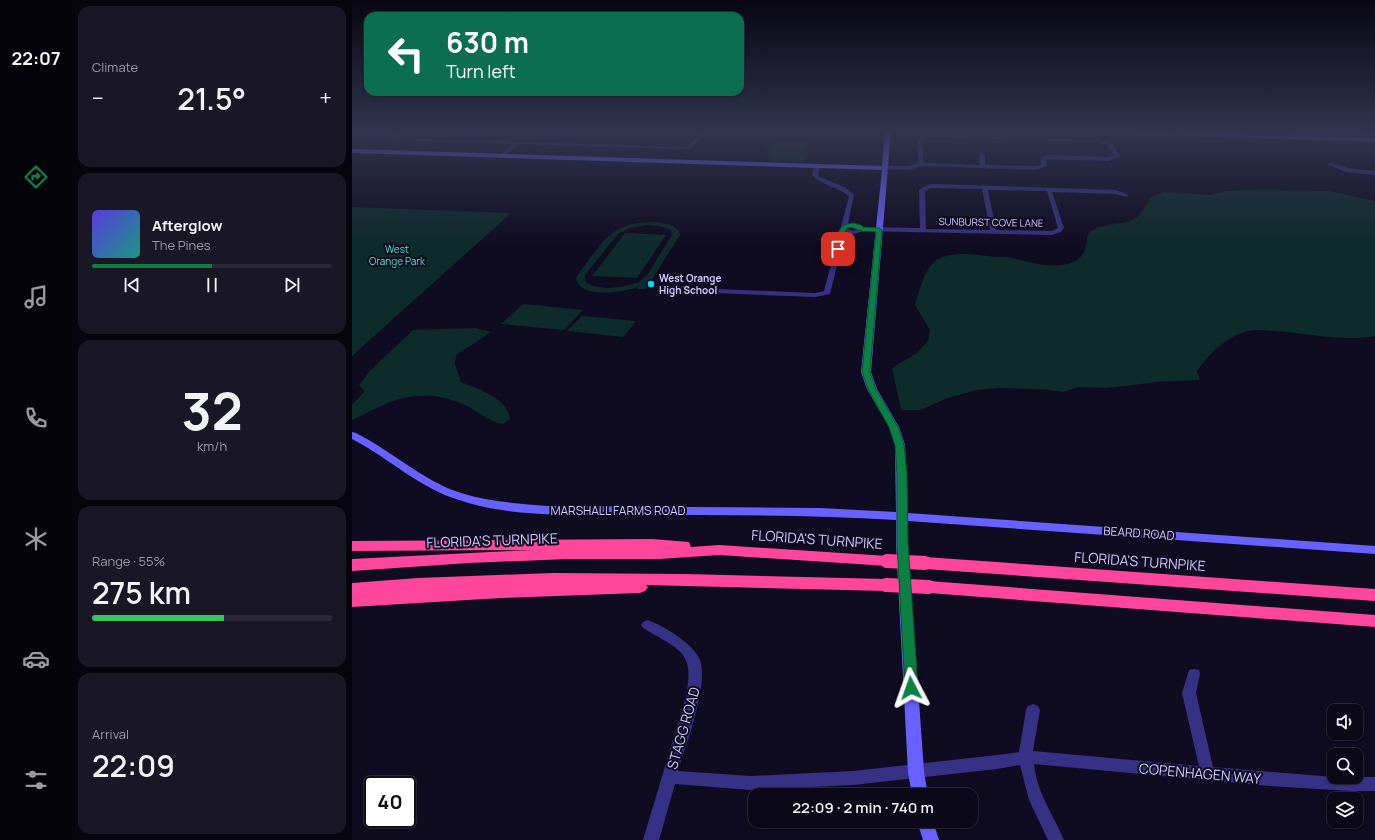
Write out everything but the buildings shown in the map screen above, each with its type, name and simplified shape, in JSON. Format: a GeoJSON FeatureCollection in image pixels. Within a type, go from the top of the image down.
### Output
{"type":"FeatureCollection","features":[{"type":"Feature","properties":{"kind":"highway"},"geometry":{"type":"LineString","coordinates":[[352,546],[652,544],[719,550]]}},
{"type":"Feature","properties":{"kind":"highway","name":"FLORIDA'S TURNPIKE"},"geometry":{"type":"LineString","coordinates":[[352,565],[469,558],[568,554],[659,554],[719,550],[1375,595]]}},
{"type":"Feature","properties":{"kind":"highway"},"geometry":{"type":"LineString","coordinates":[[352,589],[546,579],[735,580],[929,587],[1375,621]]}},
{"type":"Feature","properties":{"kind":"highway"},"geometry":{"type":"LineString","coordinates":[[352,601],[501,592],[621,588],[735,580]]}},
{"type":"Feature","properties":{"kind":"street"},"geometry":{"type":"LineString","coordinates":[[718,291],[825,294],[827,292],[852,196],[849,192],[818,178],[815,175],[816,170]]}},
{"type":"Feature","properties":{"kind":"street"},"geometry":{"type":"LineString","coordinates":[[823,170],[822,175],[829,182]]}},
{"type":"Feature","properties":{"kind":"street"},"geometry":{"type":"LineString","coordinates":[[885,170],[866,372],[872,389],[894,427],[900,445],[902,473],[902,518],[916,772],[919,788]]}},
{"type":"Feature","properties":{"kind":"street"},"geometry":{"type":"LineString","coordinates":[[1348,170],[1375,173]]}},
{"type":"Feature","properties":{"kind":"street"},"geometry":{"type":"LineString","coordinates":[[923,231],[922,190],[931,186],[1116,192],[1126,195]]}},
{"type":"Feature","properties":{"kind":"street"},"geometry":{"type":"LineString","coordinates":[[985,188],[993,232]]}},
{"type":"Feature","properties":{"kind":"street","name":"SUNBURST COVE LANE"},"geometry":{"type":"LineString","coordinates":[[843,229],[846,226],[853,225],[859,226],[861,229],[879,230],[1052,233],[1059,231],[1061,228],[1048,190]]}},
{"type":"Feature","properties":{"kind":"street","name":"MARSHALL FARMS ROAD"},"geometry":{"type":"LineString","coordinates":[[352,435],[438,488],[459,496],[485,503],[548,510],[820,512],[902,518]]}},
{"type":"Feature","properties":{"kind":"street","name":"BEARD ROAD"},"geometry":{"type":"LineString","coordinates":[[902,518],[932,518],[1375,550]]}},
{"type":"Feature","properties":{"kind":"street","name":"STAGG ROAD"},"geometry":{"type":"LineString","coordinates":[[647,624],[688,650],[694,658],[696,669],[697,682],[669,777],[751,783],[853,778],[916,772]]}},
{"type":"Feature","properties":{"kind":"street"},"geometry":{"type":"LineString","coordinates":[[1194,674],[1189,693],[1208,774]]}},
{"type":"Feature","properties":{"kind":"street"},"geometry":{"type":"LineString","coordinates":[[1033,710],[1026,757],[1031,783],[1048,826],[1056,840]]}},
{"type":"Feature","properties":{"kind":"street","name":"COPENHAGEN WAY"},"geometry":{"type":"LineString","coordinates":[[916,772],[1026,757],[1208,774],[1336,783],[1375,784]]}},
{"type":"Feature","properties":{"kind":"street"},"geometry":{"type":"LineString","coordinates":[[651,840],[669,777]]}},
{"type":"Feature","properties":{"kind":"street"},"geometry":{"type":"LineString","coordinates":[[927,828],[931,840]]}},
{"type":"Feature","properties":{"kind":"green space"},"geometry":{"type":"Polygon","coordinates":[[[1225,191],[1329,191],[1375,201],[1375,336],[1362,338],[1337,338],[1287,332],[1252,330],[1233,337],[1213,352],[1197,371],[1200,380],[1158,382],[1107,388],[1079,387],[1062,392],[1051,390],[1001,388],[977,390],[948,398],[920,410],[901,410],[892,368],[917,353],[928,341],[930,330],[915,305],[927,272],[933,263],[939,259],[954,254],[971,254],[1008,257],[1036,264],[1067,264],[1076,260],[1083,254],[1086,247],[1088,233],[1098,227],[1126,222],[1139,216],[1151,197],[1163,192],[1210,195],[1225,191]]]}},
{"type":"Feature","properties":{"kind":"green space","name":"West Orange Park"},"geometry":{"type":"Polygon","coordinates":[[[352,207],[511,213],[352,356],[352,207]]]}},
{"type":"Feature","properties":{"kind":"green space"},"geometry":{"type":"Polygon","coordinates":[[[654,222],[668,224],[677,229],[680,235],[646,289],[637,289],[638,287],[623,291],[603,293],[585,289],[579,285],[576,278],[602,243],[617,230],[639,223],[654,222]],[[647,225],[630,228],[618,234],[585,275],[587,283],[593,286],[606,288],[621,287],[639,282],[647,275],[672,235],[671,230],[660,226],[647,225]]]}},
{"type":"Feature","properties":{"kind":"green space"},"geometry":{"type":"Polygon","coordinates":[[[625,233],[666,235],[637,278],[592,276],[625,233]]]}},
{"type":"Feature","properties":{"kind":"green space"},"geometry":{"type":"Polygon","coordinates":[[[523,304],[583,310],[564,330],[501,324],[523,304]]]}},
{"type":"Feature","properties":{"kind":"green space"},"geometry":{"type":"Polygon","coordinates":[[[582,316],[636,321],[623,337],[567,331],[582,316]]]}},
{"type":"Feature","properties":{"kind":"green space"},"geometry":{"type":"Polygon","coordinates":[[[475,328],[491,332],[456,355],[455,364],[461,382],[483,391],[498,400],[504,405],[510,419],[503,424],[498,423],[488,419],[470,407],[455,401],[445,398],[415,396],[395,400],[352,420],[352,405],[365,391],[359,385],[370,371],[413,330],[475,328]]]}},
{"type":"Feature","properties":{"kind":"place","name":"West Orange High School"},"geometry":{"type":"Point","coordinates":[651,284]}},
{"type":"Feature","properties":{"kind":"route"},"geometry":{"type":"LineString","coordinates":[[838,249],[843,229],[846,226],[853,225],[859,226],[861,229],[879,230],[866,372],[872,389],[894,427],[900,445],[902,473],[902,544],[911,688]]}}]}
